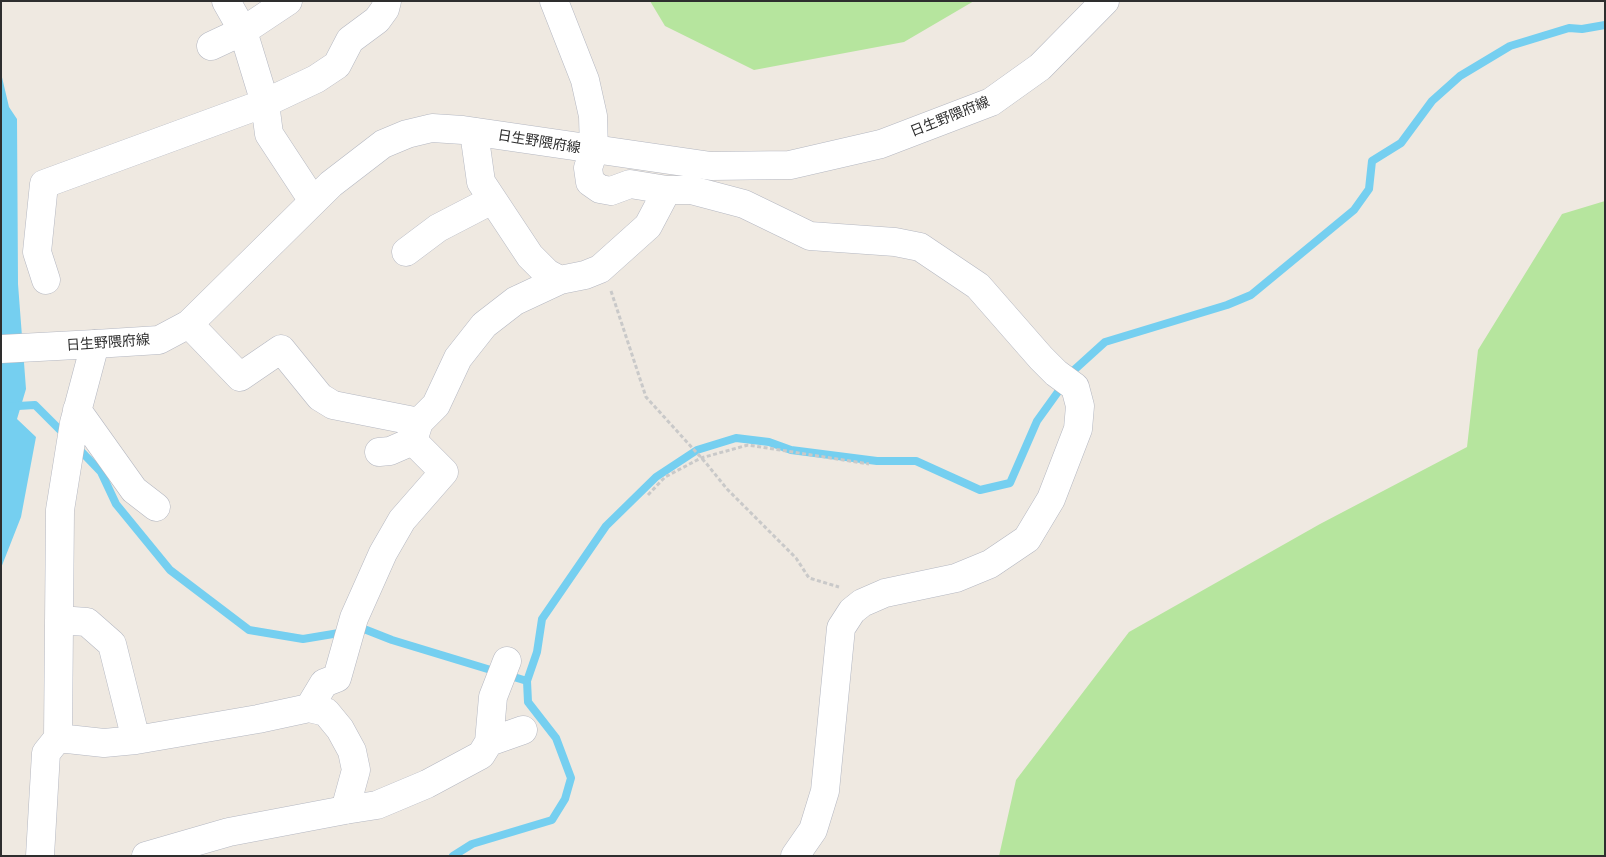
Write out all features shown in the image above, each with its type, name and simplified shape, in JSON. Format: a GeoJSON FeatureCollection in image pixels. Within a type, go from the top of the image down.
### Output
{"type":"FeatureCollection","features":[{"type":"Feature","properties":{"kind":"street"},"geometry":{"type":"LineString","coordinates":[[226,1],[243,31],[265,103],[269,134],[313,201]]}},
{"type":"Feature","properties":{"kind":"street"},"geometry":{"type":"LineString","coordinates":[[211,46],[243,31],[288,1]]}},
{"type":"Feature","properties":{"kind":"street"},"geometry":{"type":"LineString","coordinates":[[46,280],[37,252],[44,184],[265,103],[316,79],[337,65],[350,40],[377,20],[385,9],[387,1]]}},
{"type":"Feature","properties":{"kind":"street"},"geometry":{"type":"LineString","coordinates":[[554,1],[585,80],[592,116],[594,150],[588,168],[590,182],[600,189],[610,191],[630,184],[667,190],[691,190],[744,204],[810,236],[896,242],[920,247],[978,286],[1041,358],[1075,387],[1080,406],[1078,429],[1051,499],[1026,539],[990,564],[956,578],[885,593],[862,603],[852,611],[841,628],[825,791],[814,830],[795,856]]}},
{"type":"Feature","properties":{"kind":"street","name":"日生野隈府線"},"geometry":{"type":"LineString","coordinates":[[1,349],[159,340],[189,324],[331,184],[383,144],[407,134],[432,128],[474,132],[711,166],[790,165],[880,144],[991,102],[1040,67],[1105,1]]}},
{"type":"Feature","properties":{"kind":"street"},"geometry":{"type":"LineString","coordinates":[[474,132],[481,182],[530,256],[547,273],[560,280]]}},
{"type":"Feature","properties":{"kind":"street"},"geometry":{"type":"LineString","coordinates":[[379,452],[396,449],[416,431],[436,405],[458,358],[484,325],[515,302],[560,280],[585,275],[600,269],[648,226],[667,190]]}},
{"type":"Feature","properties":{"kind":"street"},"geometry":{"type":"LineString","coordinates":[[406,252],[438,228],[492,200]]}},
{"type":"Feature","properties":{"kind":"street"},"geometry":{"type":"LineString","coordinates":[[189,324],[240,377],[281,349],[320,397],[333,404],[416,431],[451,477],[402,520],[382,553],[354,618],[337,678],[324,683],[309,708]]}},
{"type":"Feature","properties":{"kind":"street"},"geometry":{"type":"LineString","coordinates":[[40,856],[46,753],[58,738],[60,510],[74,423],[95,344]]}},
{"type":"Feature","properties":{"kind":"street"},"geometry":{"type":"LineString","coordinates":[[77,410],[134,490],[156,507]]}},
{"type":"Feature","properties":{"kind":"street"},"geometry":{"type":"LineString","coordinates":[[59,620],[87,622],[112,644],[136,740]]}},
{"type":"Feature","properties":{"kind":"street"},"geometry":{"type":"LineString","coordinates":[[146,856],[229,832],[377,805],[427,784],[481,756],[489,742],[493,697],[507,660]]}},
{"type":"Feature","properties":{"kind":"street"},"geometry":{"type":"LineString","coordinates":[[58,738],[104,743],[136,740],[258,719],[309,708],[326,712],[340,729],[352,751],[356,770],[345,810]]}},
{"type":"Feature","properties":{"kind":"street"},"geometry":{"type":"LineString","coordinates":[[489,742],[523,730]]}},
{"type":"Feature","properties":{"kind":"path"},"geometry":{"type":"LineString","coordinates":[[600,269],[610,286],[646,397],[727,489],[796,558],[809,578],[849,590],[862,603]]}},
{"type":"Feature","properties":{"kind":"path"},"geometry":{"type":"LineString","coordinates":[[648,495],[665,477],[701,458],[748,445],[870,464]]}},
{"type":"Feature","properties":{"kind":"green space"},"geometry":{"type":"Polygon","coordinates":[[[650,1],[974,1],[904,42],[754,70],[665,26],[650,1]]]}},
{"type":"Feature","properties":{"kind":"green space"},"geometry":{"type":"Polygon","coordinates":[[[1605,201],[1605,856],[999,856],[1016,780],[1129,632],[1320,524],[1467,447],[1478,350],[1562,214],[1605,201]]]}},
{"type":"Feature","properties":{"kind":"water"},"geometry":{"type":"Polygon","coordinates":[[[1,73],[9,107],[17,119],[18,284],[26,389],[17,419],[36,437],[21,517],[1,568],[1,73]]]}},
{"type":"Feature","properties":{"kind":"waterway"},"geometry":{"type":"LineString","coordinates":[[453,856],[472,844],[552,820],[565,799],[571,778],[556,738],[528,702],[527,681],[537,652],[542,619],[606,526],[656,477],[697,450],[736,438],[769,442],[791,450],[877,461],[916,461],[980,490],[1010,483],[1037,421],[1073,371],[1105,342],[1227,305],[1251,295],[1354,210],[1369,189],[1372,161],[1401,143],[1432,101],[1460,76],[1510,46],[1569,28],[1582,29],[1605,25]]}},
{"type":"Feature","properties":{"kind":"waterway"},"geometry":{"type":"LineString","coordinates":[[1,407],[35,405],[66,436]]}},
{"type":"Feature","properties":{"kind":"waterway"},"geometry":{"type":"LineString","coordinates":[[76,446],[101,472],[116,504],[170,570],[249,630],[303,639],[345,632]]}},
{"type":"Feature","properties":{"kind":"waterway"},"geometry":{"type":"LineString","coordinates":[[357,630],[364,629],[392,640],[527,681]]}}]}
